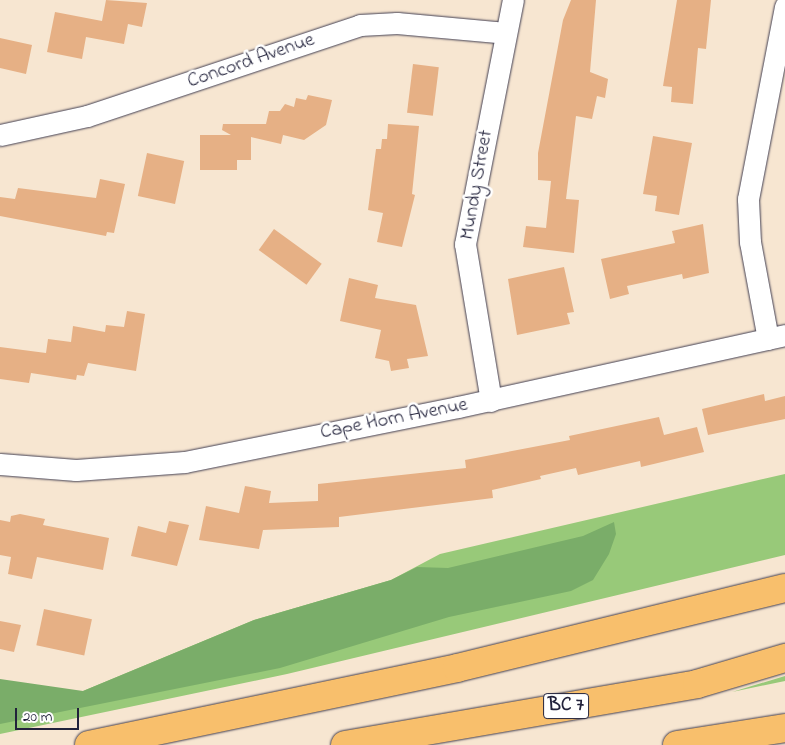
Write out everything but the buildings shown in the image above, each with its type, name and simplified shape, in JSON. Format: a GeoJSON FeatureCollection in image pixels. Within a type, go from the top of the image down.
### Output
{"type":"FeatureCollection","features":[{"type":"Feature","properties":{"kind":"main road"},"geometry":{"type":"LineString","coordinates":[[89,745],[457,668],[785,588]]}},
{"type":"Feature","properties":{"kind":"main road","name":"BC 7"},"geometry":{"type":"LineString","coordinates":[[345,745],[697,684],[785,658]]}},
{"type":"Feature","properties":{"kind":"main road"},"geometry":{"type":"LineString","coordinates":[[678,745],[785,728]]}},
{"type":"Feature","properties":{"kind":"street","name":"Mundy Street"},"geometry":{"type":"LineString","coordinates":[[490,400],[465,244],[513,0]]}},
{"type":"Feature","properties":{"kind":"street"},"geometry":{"type":"LineString","coordinates":[[777,337],[750,242],[748,199],[785,7]]}},
{"type":"Feature","properties":{"kind":"street","name":"Concord Avenue"},"geometry":{"type":"LineString","coordinates":[[0,135],[87,116],[360,25],[397,23],[506,33]]}},
{"type":"Feature","properties":{"kind":"street","name":"Cape Horn Avenue"},"geometry":{"type":"LineString","coordinates":[[0,464],[76,470],[185,462],[490,400],[777,337]]}},
{"type":"Feature","properties":{"kind":"green space"},"geometry":{"type":"Polygon","coordinates":[[[785,474],[785,555],[287,674],[0,734],[0,715],[83,691],[254,620],[391,580],[440,554],[785,474]]]}},
{"type":"Feature","properties":{"kind":"green space"},"geometry":{"type":"Polygon","coordinates":[[[614,522],[616,534],[609,554],[593,580],[571,591],[449,617],[280,668],[0,724],[0,679],[83,691],[254,620],[391,580],[417,567],[448,568],[583,536],[614,522]]]}},
{"type":"Feature","properties":{"kind":"green space"},"geometry":{"type":"Polygon","coordinates":[[[785,676],[785,681],[732,692],[785,676]]]}}]}
